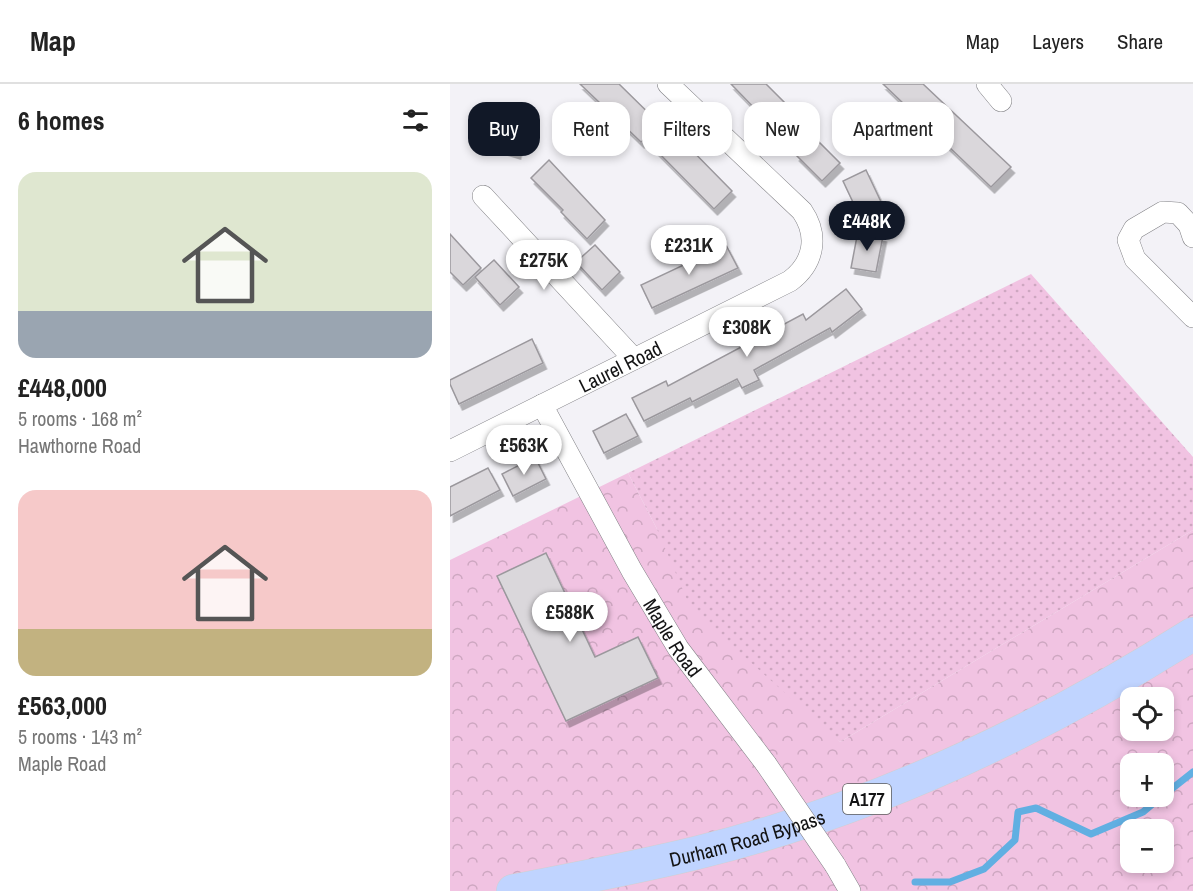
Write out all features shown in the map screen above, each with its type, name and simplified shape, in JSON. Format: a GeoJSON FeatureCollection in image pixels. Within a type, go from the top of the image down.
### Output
{"type":"FeatureCollection","features":[{"type":"Feature","properties":{"kind":"main road","name":"Durham Road Bypass"},"geometry":{"type":"LineString","coordinates":[[513,891],[697,853],[840,809],[936,772],[1042,722],[1144,665],[1193,634]]}},
{"type":"Feature","properties":{"kind":"street","name":"Laurel Road"},"geometry":{"type":"LineString","coordinates":[[450,451],[790,281],[800,274],[809,259],[813,245],[812,231],[802,212],[669,84]]}},
{"type":"Feature","properties":{"kind":"street"},"geometry":{"type":"LineString","coordinates":[[987,84],[1001,101]]}},
{"type":"Feature","properties":{"kind":"street"},"geometry":{"type":"LineString","coordinates":[[483,196],[634,359]]}},
{"type":"Feature","properties":{"kind":"street"},"geometry":{"type":"LineString","coordinates":[[1193,237],[1189,225],[1178,213],[1163,212],[1134,229],[1128,240],[1136,259],[1193,317]]}},
{"type":"Feature","properties":{"kind":"street","name":"Maple Road"},"geometry":{"type":"LineString","coordinates":[[542,405],[632,572],[678,648],[766,764],[836,866],[850,891]]}},
{"type":"Feature","properties":{"kind":"green space"},"geometry":{"type":"Polygon","coordinates":[[[1031,274],[1193,457],[1193,530],[840,742],[691,609],[657,529],[628,473],[1031,274]]]}},
{"type":"Feature","properties":{"kind":"green space"},"geometry":{"type":"Polygon","coordinates":[[[628,473],[657,529],[840,742],[1193,530],[1193,891],[450,891],[450,560],[628,473]]]}},
{"type":"Feature","properties":{"kind":"building"},"geometry":{"type":"Polygon","coordinates":[[[580,84],[619,84],[642,107],[642,141],[630,132],[630,102],[599,102],[580,84]]]}},
{"type":"Feature","properties":{"kind":"building"},"geometry":{"type":"Polygon","coordinates":[[[731,84],[766,84],[784,102],[748,102],[731,84]]]}},
{"type":"Feature","properties":{"kind":"building"},"geometry":{"type":"Polygon","coordinates":[[[883,84],[923,84],[942,102],[902,102],[883,84]]]}},
{"type":"Feature","properties":{"kind":"building"},"geometry":{"type":"Polygon","coordinates":[[[954,113],[1011,167],[991,187],[954,152],[954,113]]]}},
{"type":"Feature","properties":{"kind":"building"},"geometry":{"type":"Polygon","coordinates":[[[820,143],[840,163],[822,181],[797,156],[820,156],[820,143]]]}},
{"type":"Feature","properties":{"kind":"building"},"geometry":{"type":"Polygon","coordinates":[[[662,156],[698,156],[732,191],[714,209],[662,156]]]}},
{"type":"Feature","properties":{"kind":"building"},"geometry":{"type":"Polygon","coordinates":[[[549,160],[605,220],[587,239],[561,212],[563,210],[531,178],[549,160]]]}},
{"type":"Feature","properties":{"kind":"building"},"geometry":{"type":"Polygon","coordinates":[[[866,170],[882,204],[859,215],[843,181],[866,170]]]}},
{"type":"Feature","properties":{"kind":"building"},"geometry":{"type":"Polygon","coordinates":[[[858,231],[883,236],[876,272],[851,268],[858,231]]]}},
{"type":"Feature","properties":{"kind":"building"},"geometry":{"type":"Polygon","coordinates":[[[450,234],[481,268],[463,285],[450,272],[450,234]]]}},
{"type":"Feature","properties":{"kind":"building"},"geometry":{"type":"Polygon","coordinates":[[[595,245],[620,272],[602,290],[576,262],[595,245]]]}},
{"type":"Feature","properties":{"kind":"building"},"geometry":{"type":"Polygon","coordinates":[[[726,245],[738,268],[652,308],[641,285],[726,245]]]}},
{"type":"Feature","properties":{"kind":"building"},"geometry":{"type":"Polygon","coordinates":[[[494,260],[519,287],[500,305],[475,277],[494,260]]]}},
{"type":"Feature","properties":{"kind":"building"},"geometry":{"type":"Polygon","coordinates":[[[846,289],[862,309],[832,332],[830,328],[754,370],[759,380],[742,388],[737,379],[692,402],[690,398],[644,421],[632,398],[666,381],[668,386],[803,314],[806,320],[846,289]]]}},
{"type":"Feature","properties":{"kind":"building"},"geometry":{"type":"Polygon","coordinates":[[[532,339],[543,363],[459,404],[450,380],[532,339]]]}},
{"type":"Feature","properties":{"kind":"building"},"geometry":{"type":"Polygon","coordinates":[[[626,414],[638,436],[604,453],[593,431],[626,414]]]}},
{"type":"Feature","properties":{"kind":"building"},"geometry":{"type":"Polygon","coordinates":[[[535,457],[546,479],[513,496],[502,474],[535,457]]]}},
{"type":"Feature","properties":{"kind":"building"},"geometry":{"type":"Polygon","coordinates":[[[488,468],[500,490],[450,516],[450,487],[488,468]]]}},
{"type":"Feature","properties":{"kind":"building"},"geometry":{"type":"Polygon","coordinates":[[[546,553],[595,657],[638,637],[658,678],[566,721],[497,576],[546,553]]]}},
{"type":"Feature","properties":{"kind":"waterway"},"geometry":{"type":"LineString","coordinates":[[1174,787],[1193,772]]}},
{"type":"Feature","properties":{"kind":"waterway"},"geometry":{"type":"LineString","coordinates":[[915,882],[950,882],[984,869],[1015,840],[1018,812],[1036,808],[1091,834],[1143,812],[1149,807]]}}]}
